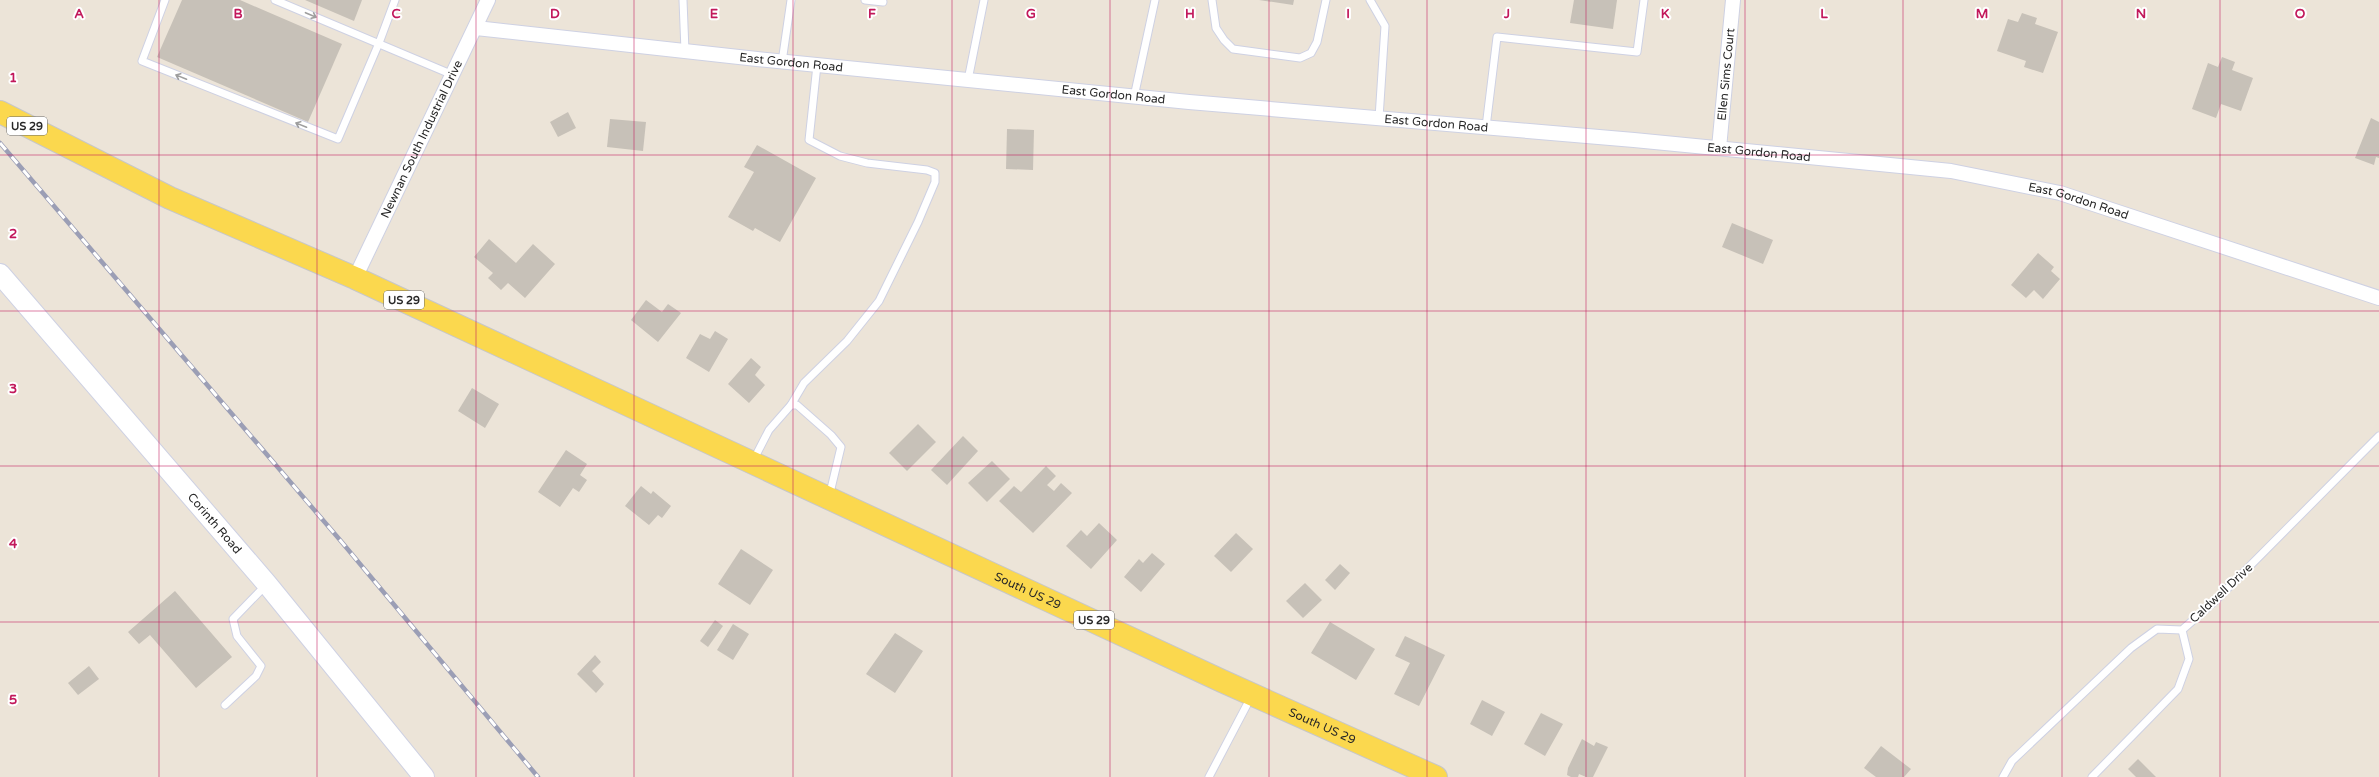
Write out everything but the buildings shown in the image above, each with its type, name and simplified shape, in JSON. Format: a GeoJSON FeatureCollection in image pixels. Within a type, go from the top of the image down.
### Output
{"type":"FeatureCollection","features":[{"type":"Feature","properties":{"kind":"main road","name":"US 29"},"geometry":{"type":"LineString","coordinates":[[0,112],[170,198],[355,278],[752,462]]}},
{"type":"Feature","properties":{"kind":"main road","name":"South US 29"},"geometry":{"type":"LineString","coordinates":[[752,462],[1252,695],[1436,777]]}},
{"type":"Feature","properties":{"kind":"street","name":"Newnan South Industrial Drive"},"geometry":{"type":"LineString","coordinates":[[355,278],[476,28],[488,0]]}},
{"type":"Feature","properties":{"kind":"street","name":"Ellen Sims Court"},"geometry":{"type":"LineString","coordinates":[[1719,148],[1734,0]]}},
{"type":"Feature","properties":{"kind":"street","name":"East Gordon Road"},"geometry":{"type":"LineString","coordinates":[[476,28],[782,62],[1134,97],[1719,148],[1951,171],[2060,193],[2379,298]]}},
{"type":"Feature","properties":{"kind":"street","name":"Corinth Road"},"geometry":{"type":"LineString","coordinates":[[0,274],[268,584],[424,777]]}},
{"type":"Feature","properties":{"kind":"lane"},"geometry":{"type":"LineString","coordinates":[[165,0],[142,61],[338,139],[379,44],[395,0]]}},
{"type":"Feature","properties":{"kind":"lane"},"geometry":{"type":"LineString","coordinates":[[275,0],[453,76]]}},
{"type":"Feature","properties":{"kind":"lane"},"geometry":{"type":"LineString","coordinates":[[683,0],[685,51]]}},
{"type":"Feature","properties":{"kind":"lane"},"geometry":{"type":"LineString","coordinates":[[782,62],[791,0]]}},
{"type":"Feature","properties":{"kind":"lane"},"geometry":{"type":"LineString","coordinates":[[865,0],[883,2]]}},
{"type":"Feature","properties":{"kind":"lane"},"geometry":{"type":"LineString","coordinates":[[968,80],[984,0]]}},
{"type":"Feature","properties":{"kind":"lane"},"geometry":{"type":"LineString","coordinates":[[1134,97],[1155,0]]}},
{"type":"Feature","properties":{"kind":"lane"},"geometry":{"type":"LineString","coordinates":[[1212,0],[1216,28],[1224,40],[1233,49],[1300,58],[1311,53],[1317,42],[1326,0]]}},
{"type":"Feature","properties":{"kind":"lane"},"geometry":{"type":"LineString","coordinates":[[1370,0],[1385,26],[1379,118]]}},
{"type":"Feature","properties":{"kind":"lane"},"geometry":{"type":"LineString","coordinates":[[1486,127],[1497,36],[1637,52],[1644,0]]}},
{"type":"Feature","properties":{"kind":"lane"},"geometry":{"type":"LineString","coordinates":[[752,462],[769,430],[791,405],[804,383],[846,341],[879,301],[918,222],[934,182],[935,173],[927,170],[867,163],[840,156],[809,140],[817,65]]}},
{"type":"Feature","properties":{"kind":"lane"},"geometry":{"type":"LineString","coordinates":[[791,405],[797,405],[831,435],[841,448],[829,497]]}},
{"type":"Feature","properties":{"kind":"lane","name":"Caldwell Drive"},"geometry":{"type":"LineString","coordinates":[[2003,777],[2012,761],[2131,648],[2157,629],[2182,630],[2215,601],[2379,436]]}},
{"type":"Feature","properties":{"kind":"lane"},"geometry":{"type":"LineString","coordinates":[[225,705],[256,676],[261,666],[237,636],[233,619],[268,584]]}},
{"type":"Feature","properties":{"kind":"lane"},"geometry":{"type":"LineString","coordinates":[[2092,777],[2178,689],[2189,659],[2182,630]]}},
{"type":"Feature","properties":{"kind":"lane"},"geometry":{"type":"LineString","coordinates":[[1209,777],[1252,695]]}},
{"type":"Feature","properties":{"kind":"railway"},"geometry":{"type":"LineString","coordinates":[[0,143],[340,540],[538,777]]}}]}
